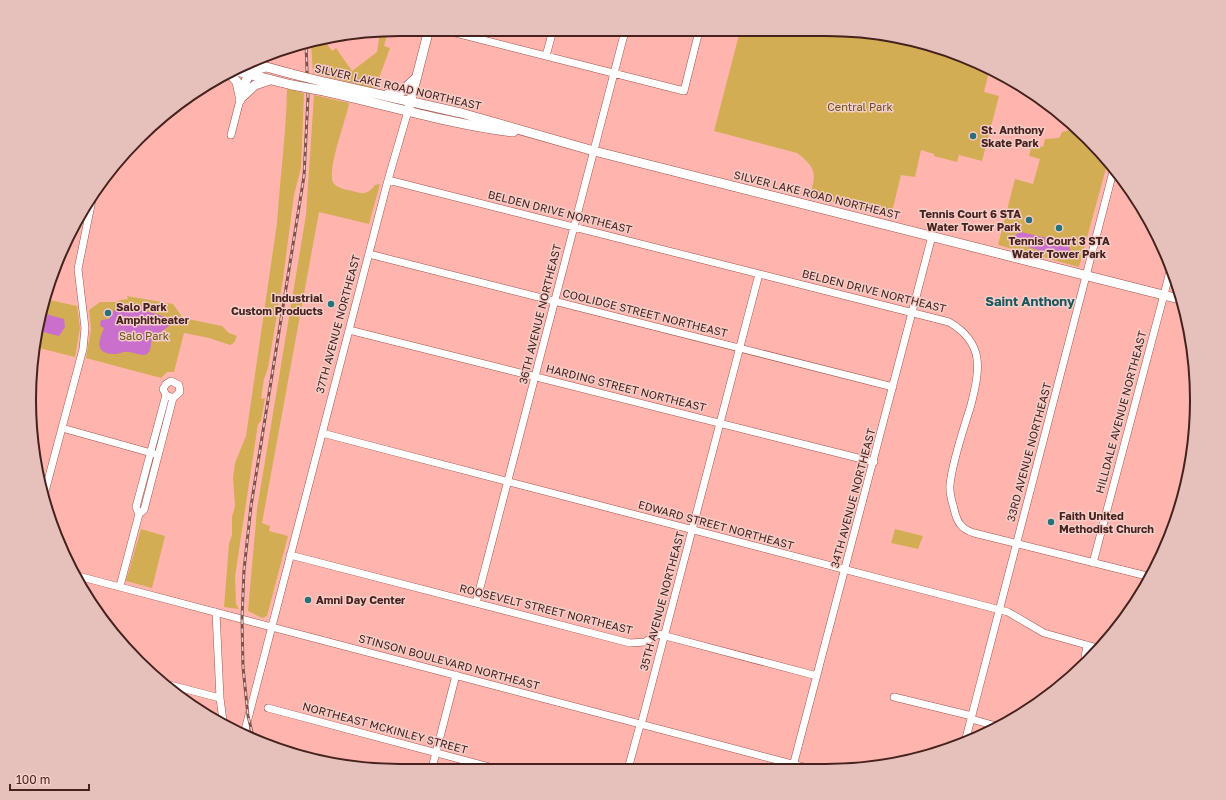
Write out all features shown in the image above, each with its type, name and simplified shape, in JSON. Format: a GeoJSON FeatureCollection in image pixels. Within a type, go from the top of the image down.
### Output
{"type":"FeatureCollection","features":[{"type":"Feature","properties":{"kind":"main road","name":"37TH AVENUE NORTHEAST"},"geometry":{"type":"LineString","coordinates":[[410,106],[428,36]]}},
{"type":"Feature","properties":{"kind":"main road","name":"SILVER LAKE ROAD NORTHEAST"},"geometry":{"type":"LineString","coordinates":[[259,65],[292,74],[324,86],[378,94],[410,106],[511,126],[538,136],[594,151],[1176,298]]}},
{"type":"Feature","properties":{"kind":"main road"},"geometry":{"type":"LineString","coordinates":[[240,100],[245,81],[255,70],[266,67]]}},
{"type":"Feature","properties":{"kind":"main road"},"geometry":{"type":"LineString","coordinates":[[243,72],[292,85],[324,86],[410,106]]}},
{"type":"Feature","properties":{"kind":"main road"},"geometry":{"type":"LineString","coordinates":[[233,77],[237,82],[240,100]]}},
{"type":"Feature","properties":{"kind":"main road"},"geometry":{"type":"LineString","coordinates":[[378,94],[400,92],[417,77]]}},
{"type":"Feature","properties":{"kind":"main road"},"geometry":{"type":"LineString","coordinates":[[240,100],[256,84],[272,80]]}},
{"type":"Feature","properties":{"kind":"street"},"geometry":{"type":"LineString","coordinates":[[467,36],[684,91],[698,36]]}},
{"type":"Feature","properties":{"kind":"street"},"geometry":{"type":"LineString","coordinates":[[546,56],[551,36]]}},
{"type":"Feature","properties":{"kind":"street","name":"36TH AVENUE NORTHEAST"},"geometry":{"type":"LineString","coordinates":[[476,603],[624,36]]}},
{"type":"Feature","properties":{"kind":"street"},"geometry":{"type":"LineString","coordinates":[[231,135],[240,100]]}},
{"type":"Feature","properties":{"kind":"street","name":"37TH AVENUE NORTHEAST"},"geometry":{"type":"LineString","coordinates":[[245,729],[388,180],[410,106]]}},
{"type":"Feature","properties":{"kind":"street","name":"33RD AVENUE NORTHEAST"},"geometry":{"type":"LineString","coordinates":[[967,735],[1112,175]]}},
{"type":"Feature","properties":{"kind":"street","name":"BELDEN DRIVE NORTHEAST"},"geometry":{"type":"LineString","coordinates":[[388,180],[759,274],[912,311],[949,322],[958,327],[972,342],[978,362],[976,382],[950,485],[950,495],[957,521],[967,531],[1144,575]]}},
{"type":"Feature","properties":{"kind":"street"},"geometry":{"type":"LineString","coordinates":[[46,486],[84,342],[84,320],[78,269],[90,210]]}},
{"type":"Feature","properties":{"kind":"street","name":"34TH AVENUE NORTHEAST"},"geometry":{"type":"LineString","coordinates":[[794,764],[932,236]]}},
{"type":"Feature","properties":{"kind":"street","name":"COOLIDGE STREET NORTHEAST"},"geometry":{"type":"LineString","coordinates":[[369,254],[893,387]]}},
{"type":"Feature","properties":{"kind":"street","name":"35TH AVENUE NORTHEAST"},"geometry":{"type":"LineString","coordinates":[[629,764],[759,274]]}},
{"type":"Feature","properties":{"kind":"street","name":"HILLDALE AVENUE NORTHEAST"},"geometry":{"type":"LineString","coordinates":[[1093,563],[1168,277]]}},
{"type":"Feature","properties":{"kind":"street","name":"HARDING STREET NORTHEAST"},"geometry":{"type":"LineString","coordinates":[[349,330],[874,462]]}},
{"type":"Feature","properties":{"kind":"street"},"geometry":{"type":"LineString","coordinates":[[120,586],[139,514],[144,510],[159,455],[169,397],[136,507],[139,514]]}},
{"type":"Feature","properties":{"kind":"street"},"geometry":{"type":"LineString","coordinates":[[62,428],[159,455]]}},
{"type":"Feature","properties":{"kind":"street","name":"EDWARD STREET NORTHEAST"},"geometry":{"type":"LineString","coordinates":[[322,433],[1000,609],[1044,633],[1093,647]]}},
{"type":"Feature","properties":{"kind":"street","name":"ROOSEVELT STREET NORTHEAST"},"geometry":{"type":"LineString","coordinates":[[290,555],[630,643],[645,642],[658,634],[664,636]]}},
{"type":"Feature","properties":{"kind":"street","name":"STINSON BOULEVARD NORTHEAST"},"geometry":{"type":"LineString","coordinates":[[82,577],[456,675],[782,764]]}},
{"type":"Feature","properties":{"kind":"street"},"geometry":{"type":"LineString","coordinates":[[216,612],[220,698],[223,717]]}},
{"type":"Feature","properties":{"kind":"street"},"geometry":{"type":"LineString","coordinates":[[664,636],[817,676]]}},
{"type":"Feature","properties":{"kind":"street"},"geometry":{"type":"LineString","coordinates":[[1086,654],[1087,645]]}},
{"type":"Feature","properties":{"kind":"street"},"geometry":{"type":"LineString","coordinates":[[433,764],[456,675]]}},
{"type":"Feature","properties":{"kind":"street"},"geometry":{"type":"LineString","coordinates":[[175,686],[220,698]]}},
{"type":"Feature","properties":{"kind":"street"},"geometry":{"type":"LineString","coordinates":[[894,697],[991,724]]}},
{"type":"Feature","properties":{"kind":"street","name":"NORTHEAST MCKINLEY STREET"},"geometry":{"type":"LineString","coordinates":[[268,708],[482,764]]}},
{"type":"Feature","properties":{"kind":"green space","name":"Central Park"},"geometry":{"type":"Polygon","coordinates":[[[739,36],[850,37],[874,39],[920,48],[943,55],[988,75],[984,92],[999,96],[982,161],[959,155],[957,162],[934,156],[934,154],[921,150],[915,177],[901,175],[891,216],[810,196],[814,177],[813,172],[804,158],[797,153],[714,131],[739,36]]]}},
{"type":"Feature","properties":{"kind":"green space"},"geometry":{"type":"Polygon","coordinates":[[[379,37],[387,37],[384,46],[390,48],[375,89],[313,73],[311,47],[327,43],[332,51],[336,48],[352,71],[377,52],[379,37]]]}},
{"type":"Feature","properties":{"kind":"green space"},"geometry":{"type":"Polygon","coordinates":[[[287,89],[304,93],[301,168],[294,195],[283,279],[268,368],[264,379],[261,399],[265,398],[261,421],[258,424],[235,577],[236,604],[239,609],[224,607],[229,544],[232,535],[232,517],[235,506],[233,478],[235,463],[246,436],[277,223],[287,89]]]}},
{"type":"Feature","properties":{"kind":"green space"},"geometry":{"type":"Polygon","coordinates":[[[314,95],[349,103],[334,157],[332,178],[334,184],[341,188],[362,193],[367,192],[375,185],[380,184],[369,224],[319,212],[262,523],[270,526],[269,531],[288,536],[267,616],[262,618],[248,611],[257,509],[306,215],[314,95]]]}},
{"type":"Feature","properties":{"kind":"green space"},"geometry":{"type":"Polygon","coordinates":[[[1070,130],[1106,167],[1079,267],[998,245],[1015,179],[1033,184],[1040,159],[1029,156],[1032,144],[1043,147],[1045,139],[1059,138],[1062,132],[1070,130]]]}},
{"type":"Feature","properties":{"kind":"green space","name":"Salo Park"},"geometry":{"type":"Polygon","coordinates":[[[127,296],[173,304],[183,318],[222,326],[229,333],[237,336],[234,343],[230,345],[209,338],[184,333],[174,372],[167,372],[161,378],[86,358],[91,329],[89,310],[100,302],[117,302],[128,299],[127,296]]]}},
{"type":"Feature","properties":{"kind":"green space"},"geometry":{"type":"Polygon","coordinates":[[[50,300],[77,306],[80,328],[75,357],[40,348],[50,300]]]}},
{"type":"Feature","properties":{"kind":"green space"},"geometry":{"type":"Polygon","coordinates":[[[141,529],[165,536],[152,588],[126,581],[141,529]]]}},
{"type":"Feature","properties":{"kind":"green space"},"geometry":{"type":"Polygon","coordinates":[[[895,529],[923,536],[918,549],[891,543],[895,529]]]}},
{"type":"Feature","properties":{"kind":"shaded area"},"geometry":{"type":"Polygon","coordinates":[[[1021,232],[1068,243],[1071,254],[1064,258],[1015,243],[1015,235],[1021,232]]]}},
{"type":"Feature","properties":{"kind":"shaded area"},"geometry":{"type":"Polygon","coordinates":[[[121,309],[158,314],[169,320],[169,326],[152,339],[149,352],[147,354],[142,355],[126,352],[109,354],[101,350],[99,342],[104,328],[100,326],[101,320],[109,319],[114,310],[121,309]]]}},
{"type":"Feature","properties":{"kind":"shaded area"},"geometry":{"type":"Polygon","coordinates":[[[46,314],[64,319],[65,327],[59,336],[42,332],[46,314]]]}},
{"type":"Feature","properties":{"kind":"railway"},"geometry":{"type":"LineString","coordinates":[[252,732],[248,716],[243,667],[242,618],[244,570],[251,506],[304,176],[308,97],[306,48]]}},
{"type":"Feature","properties":{"kind":"place","name":"St. Anthony Skate Park"},"geometry":{"type":"Point","coordinates":[973,136]}},
{"type":"Feature","properties":{"kind":"place","name":"Tennis Court 6 STA Water Tower Park"},"geometry":{"type":"Point","coordinates":[1029,220]}},
{"type":"Feature","properties":{"kind":"place","name":"Tennis Court 3 STA Water Tower Park"},"geometry":{"type":"Point","coordinates":[1059,228]}},
{"type":"Feature","properties":{"kind":"place","name":"Industrial Custom Products"},"geometry":{"type":"Point","coordinates":[331,304]}},
{"type":"Feature","properties":{"kind":"place","name":"Salo Park Amphitheater"},"geometry":{"type":"Point","coordinates":[108,313]}},
{"type":"Feature","properties":{"kind":"place","name":"Faith United Methodist Church"},"geometry":{"type":"Point","coordinates":[1051,522]}},
{"type":"Feature","properties":{"kind":"place","name":"Amni Day Center"},"geometry":{"type":"Point","coordinates":[308,600]}},
{"type":"Feature","properties":{"kind":"district","name":"Saint Anthony"},"geometry":{"type":"Point","coordinates":[1030,301]}}]}
